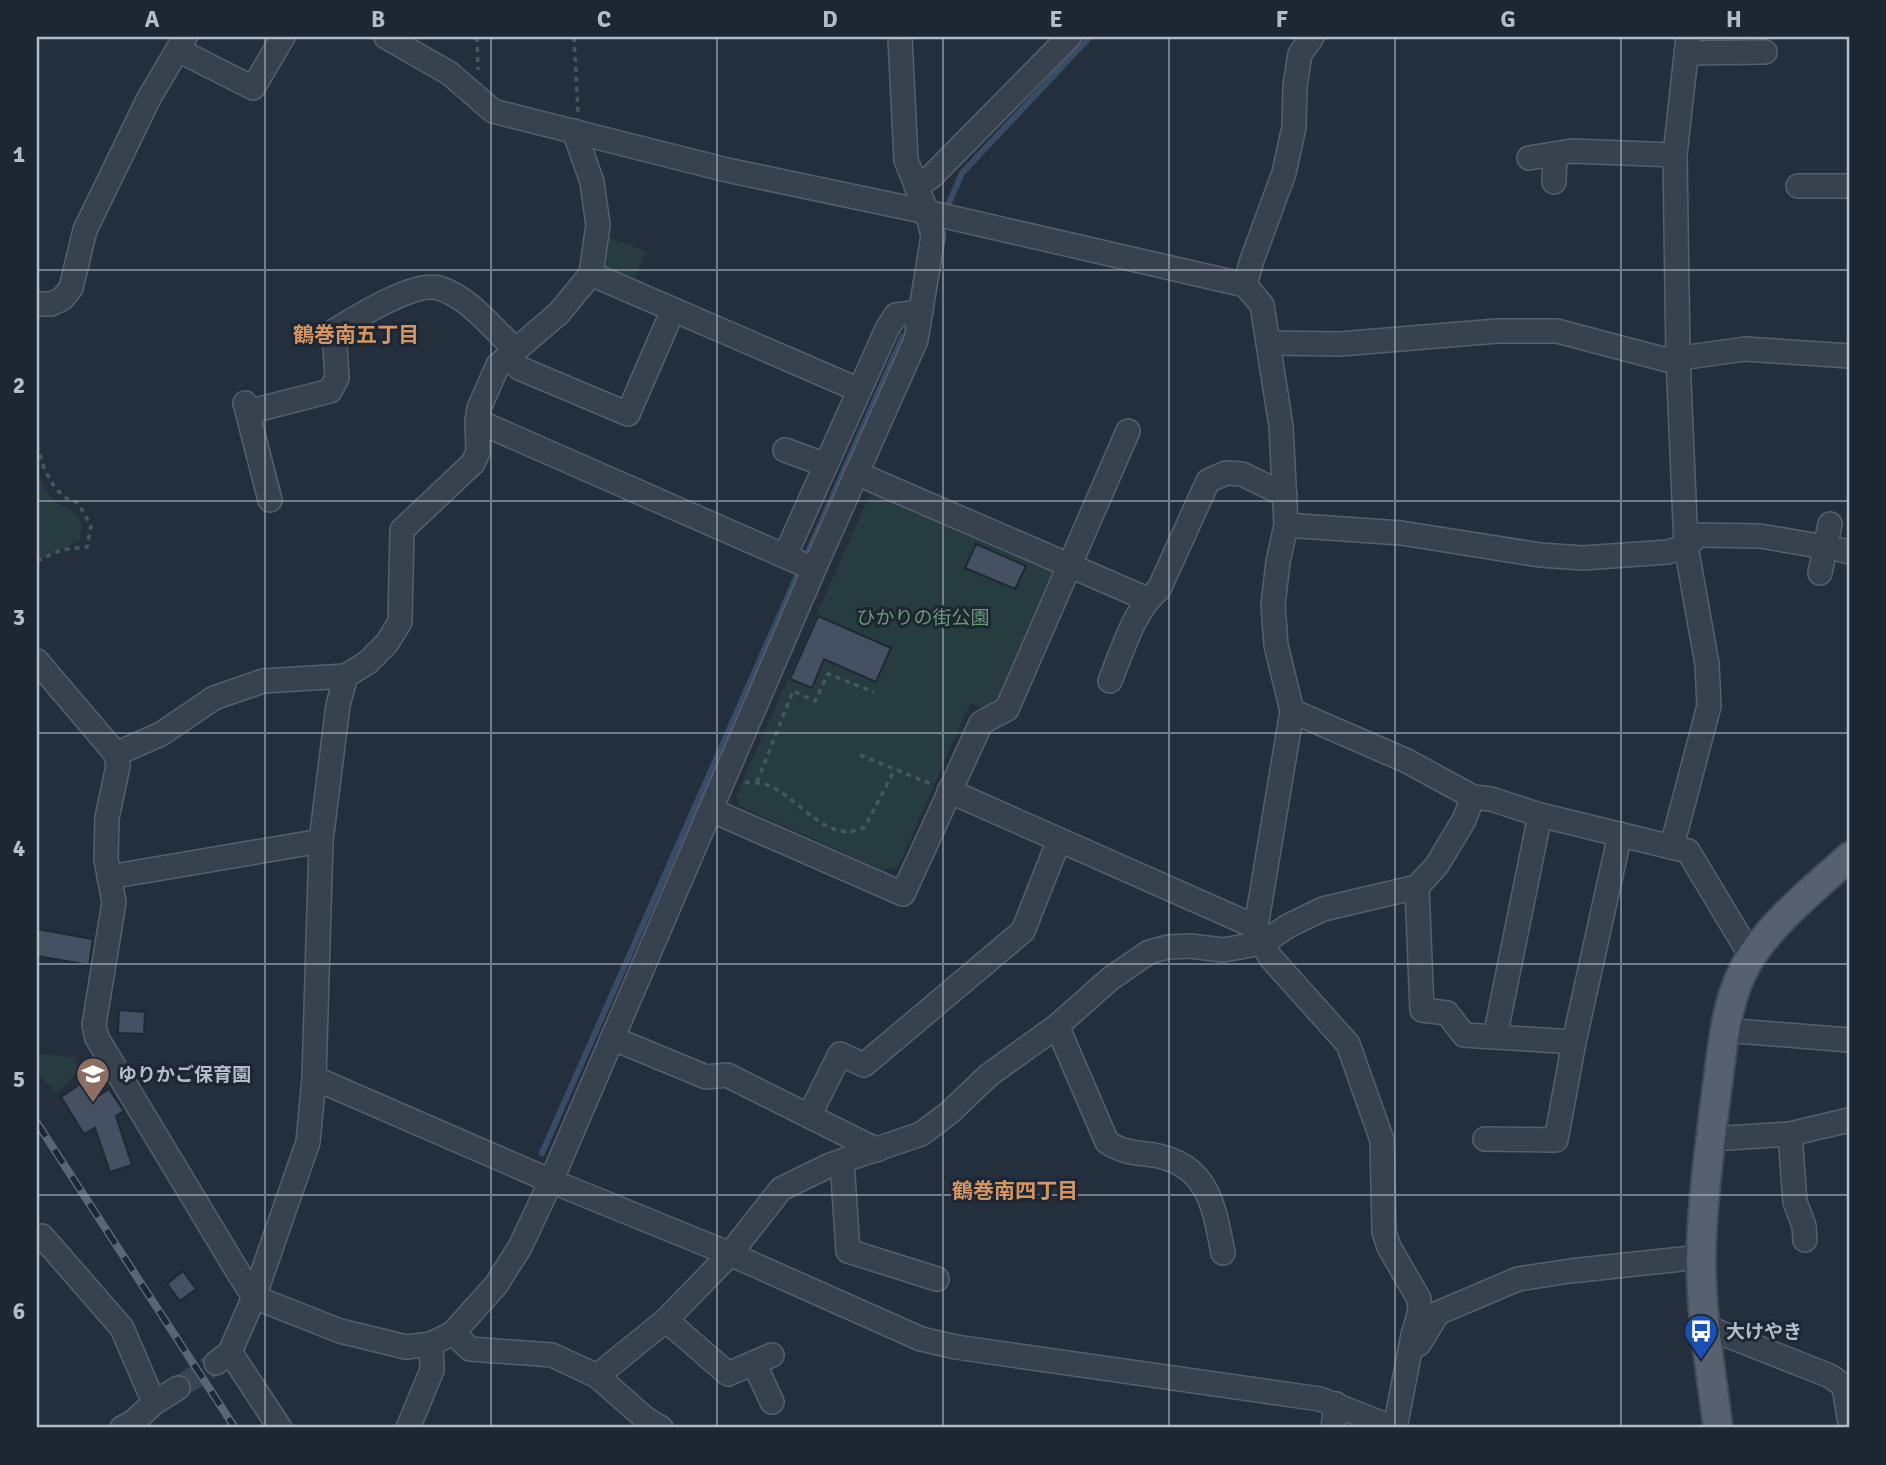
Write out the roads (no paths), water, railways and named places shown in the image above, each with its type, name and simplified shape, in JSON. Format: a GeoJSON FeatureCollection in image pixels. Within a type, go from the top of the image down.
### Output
{"type":"FeatureCollection","features":[{"type":"Feature","properties":{"kind":"main road"},"geometry":{"type":"LineString","coordinates":[[1717,1428],[1706,1327],[1702,1257],[1711,1139],[1724,1030],[1736,986],[1751,956],[1804,898],[1849,857]]}},
{"type":"Feature","properties":{"kind":"street"},"geometry":{"type":"LineString","coordinates":[[37,304],[51,304],[62,299],[71,288],[85,230],[149,98],[181,43],[253,88],[283,37]]}},
{"type":"Feature","properties":{"kind":"street"},"geometry":{"type":"LineString","coordinates":[[314,1078],[551,1181],[730,1254],[921,1339],[957,1347],[1320,1399],[1395,1428],[1420,1311],[1419,1299],[1389,1247],[1384,1232],[1382,1140],[1348,1044],[1270,957],[1259,935],[1292,711],[1276,645],[1273,605],[1286,525],[1281,426],[1262,305],[1245,285],[927,212],[727,170],[493,111],[449,73],[386,37]]}},
{"type":"Feature","properties":{"kind":"street"},"geometry":{"type":"LineString","coordinates":[[38,667],[116,754],[118,766],[107,818],[106,859],[114,902],[94,1025],[97,1038],[254,1297],[340,1331],[406,1347],[431,1344],[453,1333],[496,1285],[520,1248],[916,340],[933,236],[927,212],[906,160],[900,37]]}},
{"type":"Feature","properties":{"kind":"street"},"geometry":{"type":"LineString","coordinates":[[916,186],[931,177],[1069,37]]}},
{"type":"Feature","properties":{"kind":"street"},"geometry":{"type":"LineString","coordinates":[[1245,285],[1284,173],[1294,128],[1295,86],[1300,54],[1312,37]]}},
{"type":"Feature","properties":{"kind":"street"},"geometry":{"type":"LineString","coordinates":[[1672,846],[1709,706],[1707,664],[1686,546],[1678,358],[1675,155],[1687,45],[1765,52]]}},
{"type":"Feature","properties":{"kind":"street"},"geometry":{"type":"LineString","coordinates":[[116,754],[161,734],[214,698],[263,681],[346,676],[368,662],[387,643],[400,622],[402,530],[473,463],[478,452],[479,408],[498,365],[559,313],[591,274],[598,225],[592,182],[574,131]]}},
{"type":"Feature","properties":{"kind":"street"},"geometry":{"type":"LineString","coordinates":[[1529,158],[1572,151],[1675,155]]}},
{"type":"Feature","properties":{"kind":"street"},"geometry":{"type":"LineString","coordinates":[[1553,182],[1555,154]]}},
{"type":"Feature","properties":{"kind":"street"},"geometry":{"type":"LineString","coordinates":[[1798,186],[1849,186]]}},
{"type":"Feature","properties":{"kind":"street"},"geometry":{"type":"LineString","coordinates":[[591,274],[859,390]]}},
{"type":"Feature","properties":{"kind":"street"},"geometry":{"type":"LineString","coordinates":[[270,500],[246,407],[330,391],[337,378],[334,331],[376,306],[423,288],[437,287],[470,306],[512,353],[519,368],[628,414],[673,310]]}},
{"type":"Feature","properties":{"kind":"street"},"geometry":{"type":"LineString","coordinates":[[785,556],[887,329],[896,315],[921,312]]}},
{"type":"Feature","properties":{"kind":"street"},"geometry":{"type":"LineString","coordinates":[[1269,342],[1340,344],[1497,331],[1557,331],[1667,360],[1745,349],[1849,356]]}},
{"type":"Feature","properties":{"kind":"street"},"geometry":{"type":"LineString","coordinates":[[477,421],[814,569]]}},
{"type":"Feature","properties":{"kind":"street"},"geometry":{"type":"LineString","coordinates":[[711,810],[903,894],[981,723],[1007,709],[1128,431]]}},
{"type":"Feature","properties":{"kind":"street"},"geometry":{"type":"LineString","coordinates":[[785,450],[826,465]]}},
{"type":"Feature","properties":{"kind":"street"},"geometry":{"type":"LineString","coordinates":[[1110,681],[1147,599],[1159,589],[1208,481],[1226,472],[1242,474],[1284,495]]}},
{"type":"Feature","properties":{"kind":"street"},"geometry":{"type":"LineString","coordinates":[[856,473],[1147,599]]}},
{"type":"Feature","properties":{"kind":"street"},"geometry":{"type":"LineString","coordinates":[[1830,524],[1839,550]]}},
{"type":"Feature","properties":{"kind":"street"},"geometry":{"type":"LineString","coordinates":[[1286,525],[1401,533],[1540,555],[1583,558],[1668,552],[1686,546],[1699,535],[1760,536],[1839,550]]}},
{"type":"Feature","properties":{"kind":"street"},"geometry":{"type":"LineString","coordinates":[[1820,573],[1839,550]]}},
{"type":"Feature","properties":{"kind":"street"},"geometry":{"type":"LineString","coordinates":[[280,1428],[223,1357],[254,1297],[308,1142],[314,1078],[321,841],[338,705],[346,676]]}},
{"type":"Feature","properties":{"kind":"street"},"geometry":{"type":"LineString","coordinates":[[1292,711],[1407,761],[1473,797],[1491,799],[1540,816],[1688,851],[1751,956]]}},
{"type":"Feature","properties":{"kind":"street"},"geometry":{"type":"LineString","coordinates":[[949,791],[1259,935]]}},
{"type":"Feature","properties":{"kind":"street"},"geometry":{"type":"LineString","coordinates":[[597,1376],[666,1320],[730,1254],[781,1189],[842,1161],[920,1134],[949,1113],[989,1075],[1057,1026],[1110,979],[1149,952],[1168,947],[1190,946],[1223,950],[1323,909],[1418,887],[1437,865],[1464,820],[1473,797]]}},
{"type":"Feature","properties":{"kind":"street"},"geometry":{"type":"LineString","coordinates":[[1495,1037],[1540,816]]}},
{"type":"Feature","properties":{"kind":"street"},"geometry":{"type":"LineString","coordinates":[[1485,1139],[1556,1140],[1573,1042],[1620,834]]}},
{"type":"Feature","properties":{"kind":"street"},"geometry":{"type":"LineString","coordinates":[[809,1116],[840,1055],[864,1065],[1023,931],[1059,840]]}},
{"type":"Feature","properties":{"kind":"street"},"geometry":{"type":"LineString","coordinates":[[109,877],[321,841]]}},
{"type":"Feature","properties":{"kind":"street"},"geometry":{"type":"LineString","coordinates":[[1418,887],[1422,1010],[1447,1013],[1464,1035],[1573,1042]]}},
{"type":"Feature","properties":{"kind":"street"},"geometry":{"type":"LineString","coordinates":[[1057,1026],[1107,1142],[1117,1149],[1166,1158],[1189,1168],[1203,1185],[1214,1208],[1223,1253]]}},
{"type":"Feature","properties":{"kind":"street"},"geometry":{"type":"LineString","coordinates":[[1724,1030],[1849,1040]]}},
{"type":"Feature","properties":{"kind":"street"},"geometry":{"type":"LineString","coordinates":[[612,1038],[706,1077],[727,1075],[877,1150]]}},
{"type":"Feature","properties":{"kind":"street"},"geometry":{"type":"LineString","coordinates":[[1711,1139],[1790,1134],[1849,1120]]}},
{"type":"Feature","properties":{"kind":"street"},"geometry":{"type":"LineString","coordinates":[[1790,1134],[1795,1202],[1804,1226],[1805,1240]]}},
{"type":"Feature","properties":{"kind":"street"},"geometry":{"type":"LineString","coordinates":[[842,1161],[848,1251],[937,1279]]}},
{"type":"Feature","properties":{"kind":"street"},"geometry":{"type":"LineString","coordinates":[[37,1240],[43,1236],[122,1328],[154,1403]]}},
{"type":"Feature","properties":{"kind":"street"},"geometry":{"type":"LineString","coordinates":[[1408,1361],[1438,1313],[1518,1279],[1570,1270],[1702,1257]]}},
{"type":"Feature","properties":{"kind":"street"},"geometry":{"type":"LineString","coordinates":[[666,1320],[728,1374],[763,1359],[772,1402]]}},
{"type":"Feature","properties":{"kind":"street"},"geometry":{"type":"LineString","coordinates":[[1706,1327],[1830,1376],[1843,1386],[1849,1418]]}},
{"type":"Feature","properties":{"kind":"street"},"geometry":{"type":"LineString","coordinates":[[453,1333],[470,1349],[552,1355],[597,1376],[646,1419],[661,1428]]}},
{"type":"Feature","properties":{"kind":"street"},"geometry":{"type":"LineString","coordinates":[[408,1428],[432,1370],[431,1344]]}},
{"type":"Feature","properties":{"kind":"street"},"geometry":{"type":"LineString","coordinates":[[130,1426],[154,1403],[178,1388]]}},
{"type":"Feature","properties":{"kind":"street"},"geometry":{"type":"LineString","coordinates":[[1334,1428],[1336,1404]]}},
{"type":"Feature","properties":{"kind":"waterway"},"geometry":{"type":"LineString","coordinates":[[948,205],[962,173],[1090,37]]}},
{"type":"Feature","properties":{"kind":"waterway"},"geometry":{"type":"LineString","coordinates":[[805,559],[903,336]]}},
{"type":"Feature","properties":{"kind":"waterway"},"geometry":{"type":"LineString","coordinates":[[542,1153],[800,569]]}},
{"type":"Feature","properties":{"kind":"tunnel"},"geometry":{"type":"LineString","coordinates":[[178,1388],[216,1363]]}},
{"type":"Feature","properties":{"kind":"railway"},"geometry":{"type":"LineString","coordinates":[[37,1123],[235,1428]]}},
{"type":"Feature","properties":{"kind":"place","name":"ゆりかご保育園"},"geometry":{"type":"Point","coordinates":[93,1104]}},
{"type":"Feature","properties":{"kind":"place","name":"大けやき"},"geometry":{"type":"Point","coordinates":[1701,1361]}},
{"type":"Feature","properties":{"kind":"district","name":"鶴巻南五丁目"},"geometry":{"type":"Point","coordinates":[356,335]}},
{"type":"Feature","properties":{"kind":"district","name":"鶴巻南四丁目"},"geometry":{"type":"Point","coordinates":[1015,1191]}},
{"type":"Feature","properties":{"kind":"park label","name":"ひかりの街公園"},"geometry":{"type":"Point","coordinates":[923,617]}}]}
